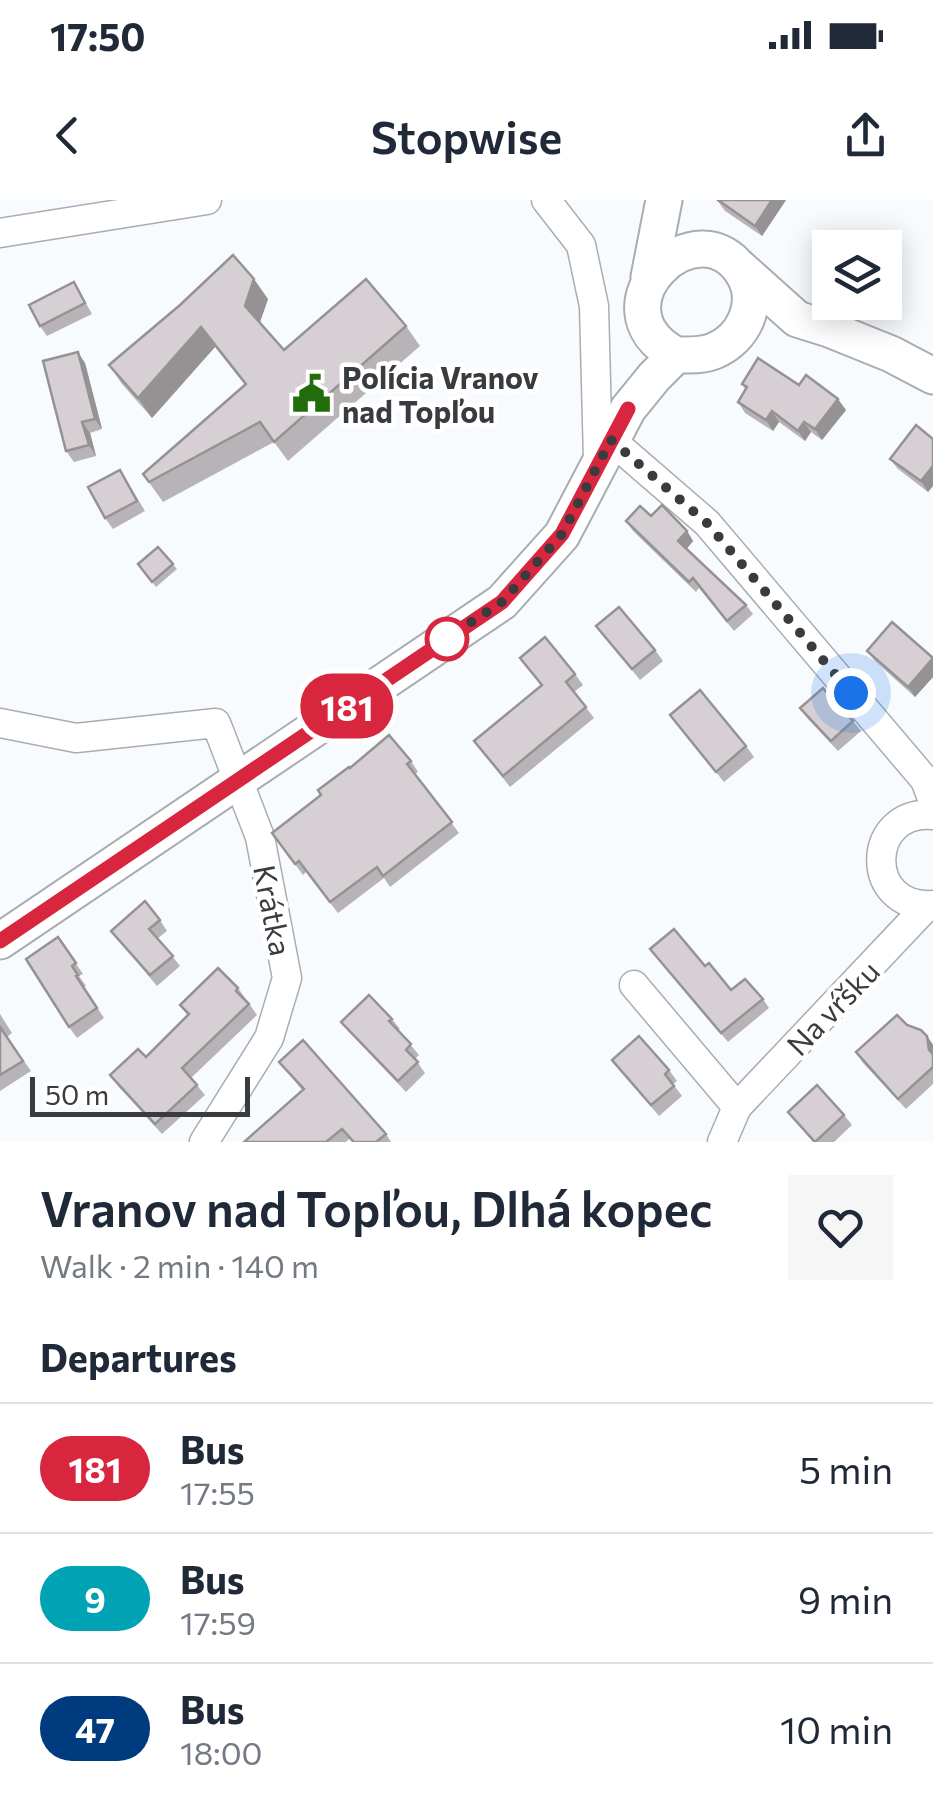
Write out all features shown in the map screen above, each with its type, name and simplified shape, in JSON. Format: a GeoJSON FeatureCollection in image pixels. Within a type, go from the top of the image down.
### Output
{"type":"FeatureCollection","features":[{"type":"Feature","properties":{"kind":"street"},"geometry":{"type":"LineString","coordinates":[[0,233],[207,200]]}},
{"type":"Feature","properties":{"kind":"street"},"geometry":{"type":"LineString","coordinates":[[546,200],[581,245],[594,306],[598,381],[612,438],[707,523],[925,780],[933,800]]}},
{"type":"Feature","properties":{"kind":"street"},"geometry":{"type":"LineString","coordinates":[[664,200],[678,227],[694,246]]}},
{"type":"Feature","properties":{"kind":"street"},"geometry":{"type":"LineString","coordinates":[[664,200],[642,303],[644,320],[661,347],[676,355],[694,355],[712,352],[766,327],[813,324]]}},
{"type":"Feature","properties":{"kind":"street"},"geometry":{"type":"LineString","coordinates":[[648,281],[657,266],[670,256],[694,246],[720,252],[813,324],[891,354],[933,376]]}},
{"type":"Feature","properties":{"kind":"street"},"geometry":{"type":"LineString","coordinates":[[731,341],[751,306],[750,285],[740,267]]}},
{"type":"Feature","properties":{"kind":"street"},"geometry":{"type":"LineString","coordinates":[[612,438],[644,320]]}},
{"type":"Feature","properties":{"kind":"street"},"geometry":{"type":"LineString","coordinates":[[0,941],[502,602],[562,534],[612,438],[654,377],[676,355]]}},
{"type":"Feature","properties":{"kind":"street"},"geometry":{"type":"LineString","coordinates":[[598,381],[606,410],[615,415],[612,438]]}},
{"type":"Feature","properties":{"kind":"street","name":"Krátka"},"geometry":{"type":"LineString","coordinates":[[0,723],[76,738],[216,723],[260,836],[287,978],[269,1038],[204,1142]]}},
{"type":"Feature","properties":{"kind":"street"},"geometry":{"type":"LineString","coordinates":[[930,906],[910,904],[895,894],[884,880],[880,863],[882,845],[891,830],[904,819],[933,814]]}},
{"type":"Feature","properties":{"kind":"street","name":"Na vŕšku"},"geometry":{"type":"LineString","coordinates":[[726,1141],[736,1106],[930,906]]}},
{"type":"Feature","properties":{"kind":"street"},"geometry":{"type":"LineString","coordinates":[[634,986],[736,1106]]}},
{"type":"Feature","properties":{"kind":"building"},"geometry":{"type":"Polygon","coordinates":[[[718,200],[772,200],[755,226],[718,200]]]}},
{"type":"Feature","properties":{"kind":"building"},"geometry":{"type":"Polygon","coordinates":[[[233,255],[254,279],[245,306],[284,350],[366,279],[406,326],[274,442],[260,422],[149,482],[143,474],[246,384],[201,327],[138,398],[109,365],[233,255]]]}},
{"type":"Feature","properties":{"kind":"building"},"geometry":{"type":"Polygon","coordinates":[[[74,282],[85,303],[40,326],[29,305],[74,282]]]}},
{"type":"Feature","properties":{"kind":"building"},"geometry":{"type":"Polygon","coordinates":[[[78,352],[95,419],[82,422],[89,445],[66,451],[43,361],[78,352]]]}},
{"type":"Feature","properties":{"kind":"building"},"geometry":{"type":"Polygon","coordinates":[[[758,358],[799,385],[806,375],[838,399],[815,429],[804,422],[798,431],[772,411],[766,420],[738,402],[747,387],[742,384],[758,358]]]}},
{"type":"Feature","properties":{"kind":"building"},"geometry":{"type":"Polygon","coordinates":[[[916,425],[933,439],[933,466],[921,481],[890,459],[916,425]]]}},
{"type":"Feature","properties":{"kind":"building"},"geometry":{"type":"Polygon","coordinates":[[[120,470],[137,501],[105,518],[88,487],[120,470]]]}},
{"type":"Feature","properties":{"kind":"building"},"geometry":{"type":"Polygon","coordinates":[[[662,505],[687,531],[678,541],[746,605],[727,621],[693,578],[689,582],[626,521],[640,506],[651,516],[662,505]]]}},
{"type":"Feature","properties":{"kind":"building"},"geometry":{"type":"Polygon","coordinates":[[[158,547],[173,564],[152,582],[138,564],[158,547]]]}},
{"type":"Feature","properties":{"kind":"building"},"geometry":{"type":"Polygon","coordinates":[[[619,607],[655,650],[632,669],[596,626],[619,607]]]}},
{"type":"Feature","properties":{"kind":"building"},"geometry":{"type":"Polygon","coordinates":[[[892,622],[933,658],[908,687],[867,651],[892,622]]]}},
{"type":"Feature","properties":{"kind":"building"},"geometry":{"type":"Polygon","coordinates":[[[545,637],[575,674],[566,682],[586,707],[503,776],[474,741],[542,685],[520,658],[545,637]]]}},
{"type":"Feature","properties":{"kind":"building"},"geometry":{"type":"Polygon","coordinates":[[[823,688],[853,721],[831,741],[800,708],[823,688]]]}},
{"type":"Feature","properties":{"kind":"building"},"geometry":{"type":"Polygon","coordinates":[[[700,690],[746,746],[716,772],[670,715],[700,690]]]}},
{"type":"Feature","properties":{"kind":"building"},"geometry":{"type":"Polygon","coordinates":[[[389,735],[452,822],[383,876],[377,867],[330,902],[272,833],[321,795],[318,790],[389,735]]]}},
{"type":"Feature","properties":{"kind":"building"},"geometry":{"type":"Polygon","coordinates":[[[145,901],[160,920],[149,929],[173,956],[150,975],[111,931],[145,901]]]}},
{"type":"Feature","properties":{"kind":"building"},"geometry":{"type":"Polygon","coordinates":[[[674,929],[731,990],[745,979],[763,999],[721,1033],[650,949],[674,929]]]}},
{"type":"Feature","properties":{"kind":"building"},"geometry":{"type":"Polygon","coordinates":[[[58,937],[76,963],[72,966],[76,976],[97,1008],[69,1027],[26,959],[58,937]]]}},
{"type":"Feature","properties":{"kind":"building"},"geometry":{"type":"Polygon","coordinates":[[[218,968],[249,1004],[182,1068],[197,1085],[155,1124],[110,1075],[138,1049],[146,1057],[189,1014],[180,1005],[218,968]]]}},
{"type":"Feature","properties":{"kind":"building"},"geometry":{"type":"Polygon","coordinates":[[[369,995],[411,1044],[406,1050],[418,1062],[398,1081],[341,1022],[369,995]]]}},
{"type":"Feature","properties":{"kind":"building"},"geometry":{"type":"Polygon","coordinates":[[[897,1015],[927,1036],[933,1054],[933,1067],[898,1099],[856,1052],[897,1015]]]}},
{"type":"Feature","properties":{"kind":"building"},"geometry":{"type":"Polygon","coordinates":[[[0,1027],[23,1061],[0,1075],[0,1027]]]}},
{"type":"Feature","properties":{"kind":"building"},"geometry":{"type":"Polygon","coordinates":[[[639,1036],[669,1070],[665,1074],[674,1086],[651,1105],[612,1060],[639,1036]]]}},
{"type":"Feature","properties":{"kind":"building"},"geometry":{"type":"Polygon","coordinates":[[[303,1040],[386,1134],[376,1142],[354,1142],[342,1129],[326,1142],[244,1142],[304,1089],[279,1062],[303,1040]]]}},
{"type":"Feature","properties":{"kind":"building"},"geometry":{"type":"Polygon","coordinates":[[[817,1085],[844,1115],[815,1142],[788,1112],[817,1085]]]}},
{"type":"Feature","properties":{"kind":"bus line","name":"181"},"geometry":{"type":"LineString","coordinates":[[0,941],[502,602],[562,534],[628,409]]}},
{"type":"Feature","properties":{"kind":"place","name":"Polícia Vranov nad Topľou"},"geometry":{"type":"Point","coordinates":[312,393]}},
{"type":"Feature","properties":{"kind":"route"},"geometry":{"type":"LineString","coordinates":[[447,639],[444,640],[502,602],[562,534],[611,440],[707,523],[851,693]]}}]}
